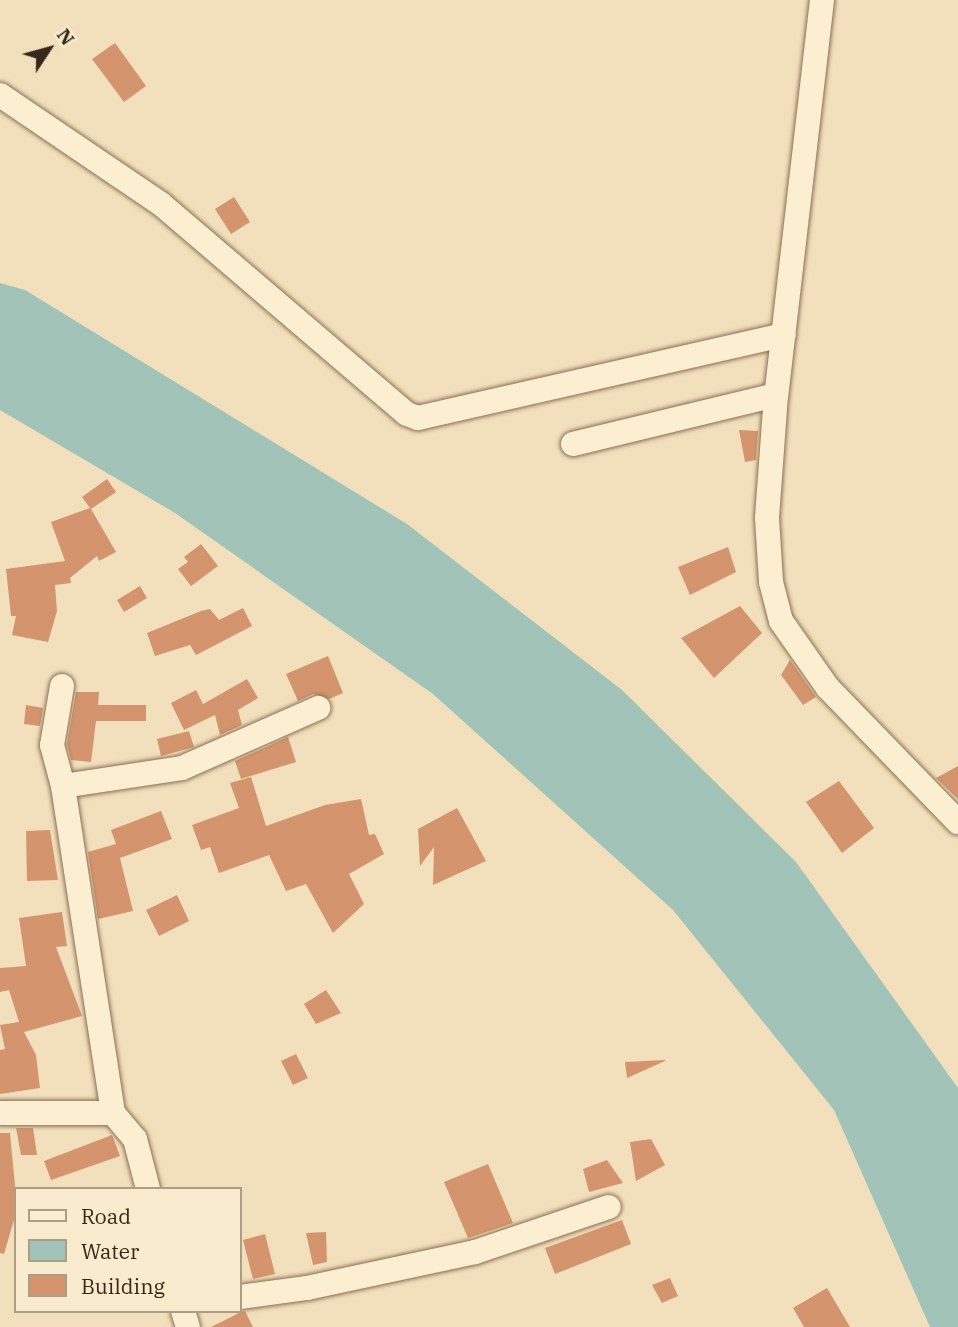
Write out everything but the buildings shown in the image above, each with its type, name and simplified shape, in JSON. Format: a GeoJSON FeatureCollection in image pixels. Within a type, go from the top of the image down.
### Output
{"type":"FeatureCollection","features":[{"type":"Feature","properties":{"kind":"street"},"geometry":{"type":"LineString","coordinates":[[822,0],[776,395],[766,518],[771,582],[781,621],[828,688],[958,822]]}},
{"type":"Feature","properties":{"kind":"street"},"geometry":{"type":"LineString","coordinates":[[0,95],[161,204],[407,414],[418,418],[784,335]]}},
{"type":"Feature","properties":{"kind":"street"},"geometry":{"type":"LineString","coordinates":[[573,444],[776,395]]}},
{"type":"Feature","properties":{"kind":"street"},"geometry":{"type":"LineString","coordinates":[[62,686],[52,745],[62,786],[113,1113],[135,1139],[147,1187]]}},
{"type":"Feature","properties":{"kind":"street"},"geometry":{"type":"LineString","coordinates":[[62,786],[182,768],[318,708]]}},
{"type":"Feature","properties":{"kind":"street"},"geometry":{"type":"LineString","coordinates":[[0,1114],[113,1113]]}},
{"type":"Feature","properties":{"kind":"street"},"geometry":{"type":"LineString","coordinates":[[242,1297],[475,1252],[609,1207]]}},
{"type":"Feature","properties":{"kind":"water"},"geometry":{"type":"Polygon","coordinates":[[[0,283],[25,290],[407,524],[622,690],[796,862],[958,1088],[958,1327],[930,1327],[834,1110],[673,910],[433,694],[175,513],[0,410],[0,283]]]}}]}
